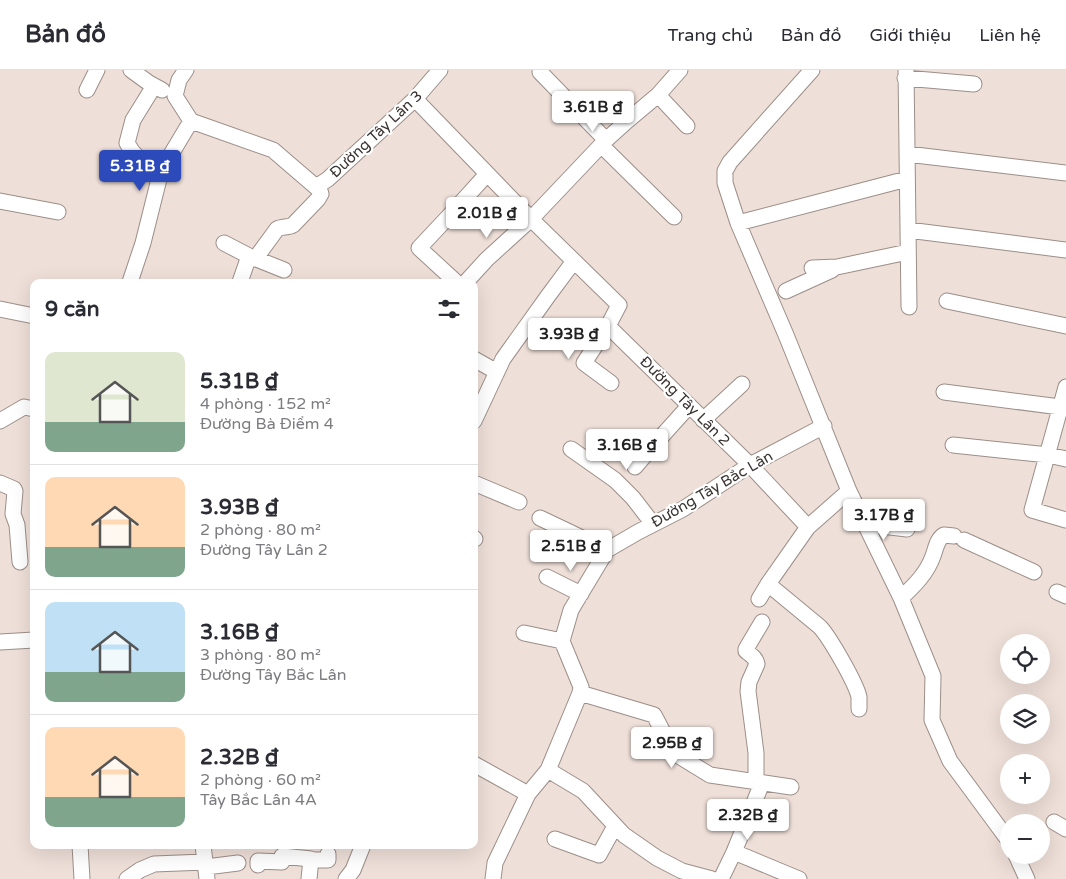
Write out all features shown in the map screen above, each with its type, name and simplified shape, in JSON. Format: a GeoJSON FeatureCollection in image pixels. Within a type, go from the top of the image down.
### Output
{"type":"FeatureCollection","features":[{"type":"Feature","properties":{"kind":"street"},"geometry":{"type":"LineString","coordinates":[[88,90],[97,70]]}},
{"type":"Feature","properties":{"kind":"street"},"geometry":{"type":"LineString","coordinates":[[131,70],[154,86],[175,96],[191,121],[161,171],[143,243],[131,279]]}},
{"type":"Feature","properties":{"kind":"street","name":"Đường Tây Lân 3"},"geometry":{"type":"LineString","coordinates":[[191,121],[273,150],[316,188],[415,99],[440,70]]}},
{"type":"Feature","properties":{"kind":"street"},"geometry":{"type":"LineString","coordinates":[[469,279],[487,259],[531,220],[604,143],[658,95],[680,70]]}},
{"type":"Feature","properties":{"kind":"street"},"geometry":{"type":"LineString","coordinates":[[812,70],[737,153],[725,171],[724,183],[738,223],[850,491],[901,598],[933,676],[932,720],[950,761],[1000,829]]}},
{"type":"Feature","properties":{"kind":"street"},"geometry":{"type":"LineString","coordinates":[[540,72],[674,217]]}},
{"type":"Feature","properties":{"kind":"street"},"geometry":{"type":"LineString","coordinates":[[909,307],[906,74],[974,84]]}},
{"type":"Feature","properties":{"kind":"street"},"geometry":{"type":"LineString","coordinates":[[175,96],[182,75]]}},
{"type":"Feature","properties":{"kind":"street"},"geometry":{"type":"LineString","coordinates":[[154,86],[133,120],[127,143],[145,166],[161,171]]}},
{"type":"Feature","properties":{"kind":"street"},"geometry":{"type":"LineString","coordinates":[[658,95],[687,126]]}},
{"type":"Feature","properties":{"kind":"street"},"geometry":{"type":"LineString","coordinates":[[415,99],[531,220],[618,304],[608,326],[584,363],[611,383]]}},
{"type":"Feature","properties":{"kind":"street"},"geometry":{"type":"LineString","coordinates":[[906,154],[1066,173]]}},
{"type":"Feature","properties":{"kind":"street"},"geometry":{"type":"LineString","coordinates":[[453,279],[419,248],[487,174]]}},
{"type":"Feature","properties":{"kind":"street"},"geometry":{"type":"LineString","coordinates":[[738,223],[907,179]]}},
{"type":"Feature","properties":{"kind":"street"},"geometry":{"type":"LineString","coordinates":[[241,279],[252,257],[277,230],[280,227],[293,225],[318,199],[321,194],[316,188]]}},
{"type":"Feature","properties":{"kind":"street"},"geometry":{"type":"LineString","coordinates":[[0,201],[58,212]]}},
{"type":"Feature","properties":{"kind":"street"},"geometry":{"type":"LineString","coordinates":[[908,230],[1066,250]]}},
{"type":"Feature","properties":{"kind":"street"},"geometry":{"type":"LineString","coordinates":[[224,243],[284,270]]}},
{"type":"Feature","properties":{"kind":"street"},"geometry":{"type":"LineString","coordinates":[[812,268],[837,267],[908,252]]}},
{"type":"Feature","properties":{"kind":"street"},"geometry":{"type":"LineString","coordinates":[[478,412],[503,359],[574,260]]}},
{"type":"Feature","properties":{"kind":"street"},"geometry":{"type":"LineString","coordinates":[[786,291],[837,267]]}},
{"type":"Feature","properties":{"kind":"street"},"geometry":{"type":"LineString","coordinates":[[947,301],[1066,326]]}},
{"type":"Feature","properties":{"kind":"street"},"geometry":{"type":"LineString","coordinates":[[0,309],[30,315]]}},
{"type":"Feature","properties":{"kind":"street","name":"Đường Tây Lân 2"},"geometry":{"type":"LineString","coordinates":[[608,326],[750,465],[808,528]]}},
{"type":"Feature","properties":{"kind":"street"},"geometry":{"type":"LineString","coordinates":[[478,361],[497,372]]}},
{"type":"Feature","properties":{"kind":"street"},"geometry":{"type":"LineString","coordinates":[[704,420],[742,384]]}},
{"type":"Feature","properties":{"kind":"street"},"geometry":{"type":"LineString","coordinates":[[1066,386],[1032,510],[1066,520]]}},
{"type":"Feature","properties":{"kind":"street"},"geometry":{"type":"LineString","coordinates":[[944,392],[1060,407]]}},
{"type":"Feature","properties":{"kind":"street"},"geometry":{"type":"LineString","coordinates":[[635,467],[689,406]]}},
{"type":"Feature","properties":{"kind":"street"},"geometry":{"type":"LineString","coordinates":[[0,421],[24,407],[30,408]]}},
{"type":"Feature","properties":{"kind":"street","name":"Đường Tây Bắc Lân"},"geometry":{"type":"LineString","coordinates":[[562,641],[571,610],[607,550],[683,509],[750,465],[824,426]]}},
{"type":"Feature","properties":{"kind":"street"},"geometry":{"type":"LineString","coordinates":[[954,445],[1048,455],[1066,459]]}},
{"type":"Feature","properties":{"kind":"street"},"geometry":{"type":"LineString","coordinates":[[571,449],[615,480],[633,498],[653,524]]}},
{"type":"Feature","properties":{"kind":"street"},"geometry":{"type":"LineString","coordinates":[[0,483],[14,488],[15,491],[13,514],[17,525],[20,562]]}},
{"type":"Feature","properties":{"kind":"street"},"geometry":{"type":"LineString","coordinates":[[478,485],[519,502]]}},
{"type":"Feature","properties":{"kind":"street"},"geometry":{"type":"LineString","coordinates":[[759,599],[808,528],[850,491]]}},
{"type":"Feature","properties":{"kind":"street"},"geometry":{"type":"LineString","coordinates":[[540,518],[607,550]]}},
{"type":"Feature","properties":{"kind":"street"},"geometry":{"type":"LineString","coordinates":[[865,524],[907,529]]}},
{"type":"Feature","properties":{"kind":"street"},"geometry":{"type":"LineString","coordinates":[[901,598],[920,580],[927,570],[939,538],[944,535],[959,538],[1034,572]]}},
{"type":"Feature","properties":{"kind":"street"},"geometry":{"type":"LineString","coordinates":[[547,577],[581,594]]}},
{"type":"Feature","properties":{"kind":"street"},"geometry":{"type":"LineString","coordinates":[[768,584],[825,632],[857,690],[859,698],[858,709]]}},
{"type":"Feature","properties":{"kind":"street"},"geometry":{"type":"LineString","coordinates":[[721,879],[734,852],[759,782],[748,691],[749,682],[757,661],[746,649],[762,622]]}},
{"type":"Feature","properties":{"kind":"street"},"geometry":{"type":"LineString","coordinates":[[493,879],[494,862],[528,794],[548,770],[581,687],[562,641],[524,633]]}},
{"type":"Feature","properties":{"kind":"street"},"geometry":{"type":"LineString","coordinates":[[0,642],[30,640]]}},
{"type":"Feature","properties":{"kind":"street"},"geometry":{"type":"LineString","coordinates":[[580,693],[654,716],[674,753],[710,775],[791,787]]}},
{"type":"Feature","properties":{"kind":"street"},"geometry":{"type":"LineString","coordinates":[[478,766],[528,794]]}},
{"type":"Feature","properties":{"kind":"street"},"geometry":{"type":"LineString","coordinates":[[548,770],[583,790],[624,835],[657,858],[682,871],[712,879]]}},
{"type":"Feature","properties":{"kind":"street"},"geometry":{"type":"LineString","coordinates":[[555,839],[599,855],[615,826]]}},
{"type":"Feature","properties":{"kind":"street"},"geometry":{"type":"LineString","coordinates":[[80,849],[82,879]]}},
{"type":"Feature","properties":{"kind":"street"},"geometry":{"type":"LineString","coordinates":[[204,849],[206,869]]}},
{"type":"Feature","properties":{"kind":"street"},"geometry":{"type":"LineString","coordinates":[[346,879],[361,849]]}},
{"type":"Feature","properties":{"kind":"street"},"geometry":{"type":"LineString","coordinates":[[258,865],[258,861],[282,862],[283,850],[311,860],[328,860],[328,854]]}},
{"type":"Feature","properties":{"kind":"street"},"geometry":{"type":"LineString","coordinates":[[734,852],[799,879]]}},
{"type":"Feature","properties":{"kind":"street"},"geometry":{"type":"LineString","coordinates":[[309,879],[311,860]]}},
{"type":"Feature","properties":{"kind":"street"},"geometry":{"type":"LineString","coordinates":[[127,879],[140,870],[154,864],[206,869],[238,864]]}},
{"type":"Feature","properties":{"kind":"street"},"geometry":{"type":"LineString","coordinates":[[1020,864],[1027,879]]}}]}
